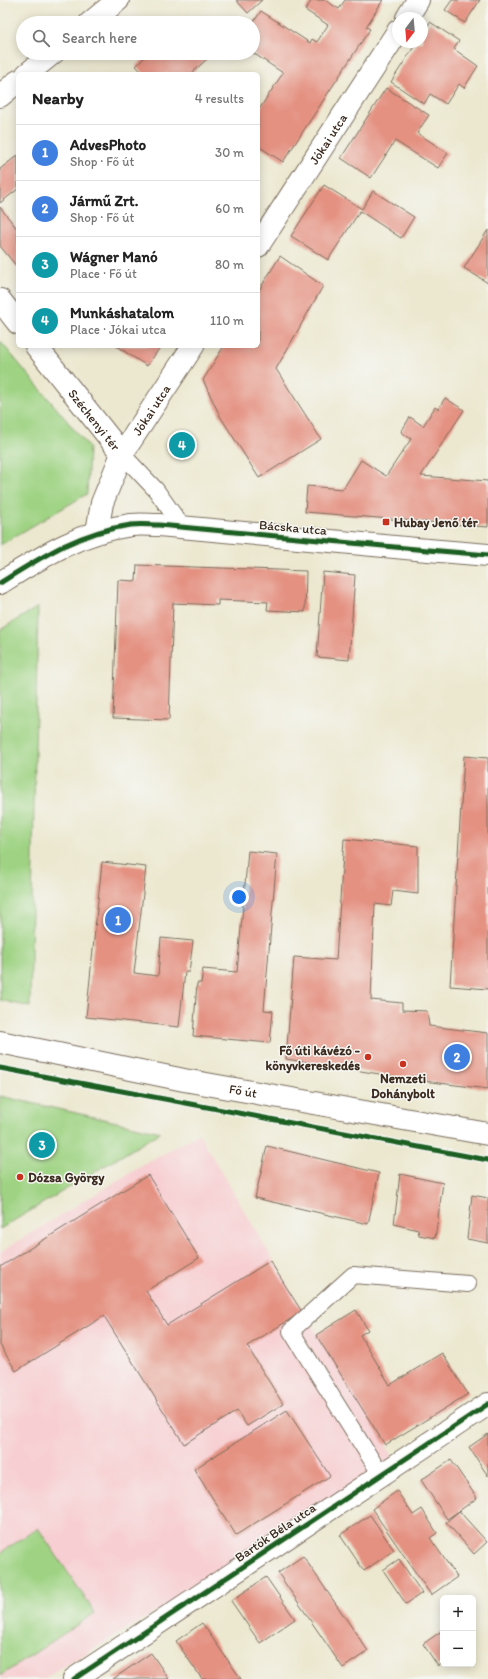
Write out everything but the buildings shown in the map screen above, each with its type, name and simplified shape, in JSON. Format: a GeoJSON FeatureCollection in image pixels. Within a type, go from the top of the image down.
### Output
{"type":"FeatureCollection","features":[{"type":"Feature","properties":{"kind":"street"},"geometry":{"type":"LineString","coordinates":[[99,16],[118,0]]}},
{"type":"Feature","properties":{"kind":"street"},"geometry":{"type":"LineString","coordinates":[[411,12],[418,0]]}},
{"type":"Feature","properties":{"kind":"street","name":"Jókai utca"},"geometry":{"type":"LineString","coordinates":[[260,243],[392,40]]}},
{"type":"Feature","properties":{"kind":"street"},"geometry":{"type":"LineString","coordinates":[[29,72],[44,60]]}},
{"type":"Feature","properties":{"kind":"street"},"geometry":{"type":"LineString","coordinates":[[0,96],[16,83]]}},
{"type":"Feature","properties":{"kind":"street"},"geometry":{"type":"LineString","coordinates":[[0,300],[16,320]]}},
{"type":"Feature","properties":{"kind":"street","name":"Széchenyi tér"},"geometry":{"type":"LineString","coordinates":[[38,348],[122,454],[102,503],[97,532]]}},
{"type":"Feature","properties":{"kind":"street","name":"Jókai utca"},"geometry":{"type":"LineString","coordinates":[[122,454],[192,348]]}},
{"type":"Feature","properties":{"kind":"street","name":"Bácska utca"},"geometry":{"type":"LineString","coordinates":[[97,532],[132,525],[159,525],[488,554]]}},
{"type":"Feature","properties":{"kind":"street"},"geometry":{"type":"LineString","coordinates":[[0,583],[53,551],[76,539],[97,532]]}},
{"type":"Feature","properties":{"kind":"street","name":"Fő út"},"geometry":{"type":"LineString","coordinates":[[0,1042],[184,1080],[488,1134]]}},
{"type":"Feature","properties":{"kind":"street","name":"Bartók Béla utca"},"geometry":{"type":"LineString","coordinates":[[74,1679],[488,1404]]}},
{"type":"Feature","properties":{"kind":"lane"},"geometry":{"type":"LineString","coordinates":[[122,454],[156,490],[183,528]]}},
{"type":"Feature","properties":{"kind":"lane"},"geometry":{"type":"LineString","coordinates":[[381,1475],[291,1331],[352,1275],[468,1284]]}},
{"type":"Feature","properties":{"kind":"shaded area"},"geometry":{"type":"Polygon","coordinates":[[[199,1134],[307,1318],[395,1460],[234,1565],[43,1679],[0,1679],[0,1252],[145,1164],[199,1134]]]}},
{"type":"Feature","properties":{"kind":"green space"},"geometry":{"type":"Polygon","coordinates":[[[0,341],[89,447],[87,494],[0,545],[0,341]]]}},
{"type":"Feature","properties":{"kind":"green space"},"geometry":{"type":"Polygon","coordinates":[[[38,607],[30,1007],[0,1000],[0,630],[38,607]]]}},
{"type":"Feature","properties":{"kind":"green space"},"geometry":{"type":"Polygon","coordinates":[[[0,1096],[161,1132],[0,1229],[0,1096]]]}},
{"type":"Feature","properties":{"kind":"green space"},"geometry":{"type":"Polygon","coordinates":[[[38,1528],[95,1613],[0,1676],[0,1553],[38,1528]]]}},
{"type":"Feature","properties":{"kind":"cycle path"},"geometry":{"type":"LineString","coordinates":[[0,583],[62,546],[78,539],[112,528],[134,525],[159,525],[488,555]]}},
{"type":"Feature","properties":{"kind":"cycle path"},"geometry":{"type":"LineString","coordinates":[[0,1068],[488,1160]]}},
{"type":"Feature","properties":{"kind":"cycle path"},"geometry":{"type":"LineString","coordinates":[[74,1679],[488,1404]]}},
{"type":"Feature","properties":{"kind":"place","name":"Munkáshatalom"},"geometry":{"type":"Point","coordinates":[182,445]}},
{"type":"Feature","properties":{"kind":"place","name":"Hubay Jenő tér"},"geometry":{"type":"Point","coordinates":[386,522]}},
{"type":"Feature","properties":{"kind":"place","name":"AdvesPhoto"},"geometry":{"type":"Point","coordinates":[118,920]}},
{"type":"Feature","properties":{"kind":"place","name":"Fő úti kávézó - könyvkereskedés"},"geometry":{"type":"Point","coordinates":[368,1057]}},
{"type":"Feature","properties":{"kind":"place","name":"Jármű Zrt."},"geometry":{"type":"Point","coordinates":[457,1057]}},
{"type":"Feature","properties":{"kind":"place","name":"Nemzeti Dohánybolt"},"geometry":{"type":"Point","coordinates":[403,1064]}},
{"type":"Feature","properties":{"kind":"place","name":"Wágner Manó"},"geometry":{"type":"Point","coordinates":[42,1145]}},
{"type":"Feature","properties":{"kind":"place","name":"Dózsa György"},"geometry":{"type":"Point","coordinates":[20,1177]}}]}
